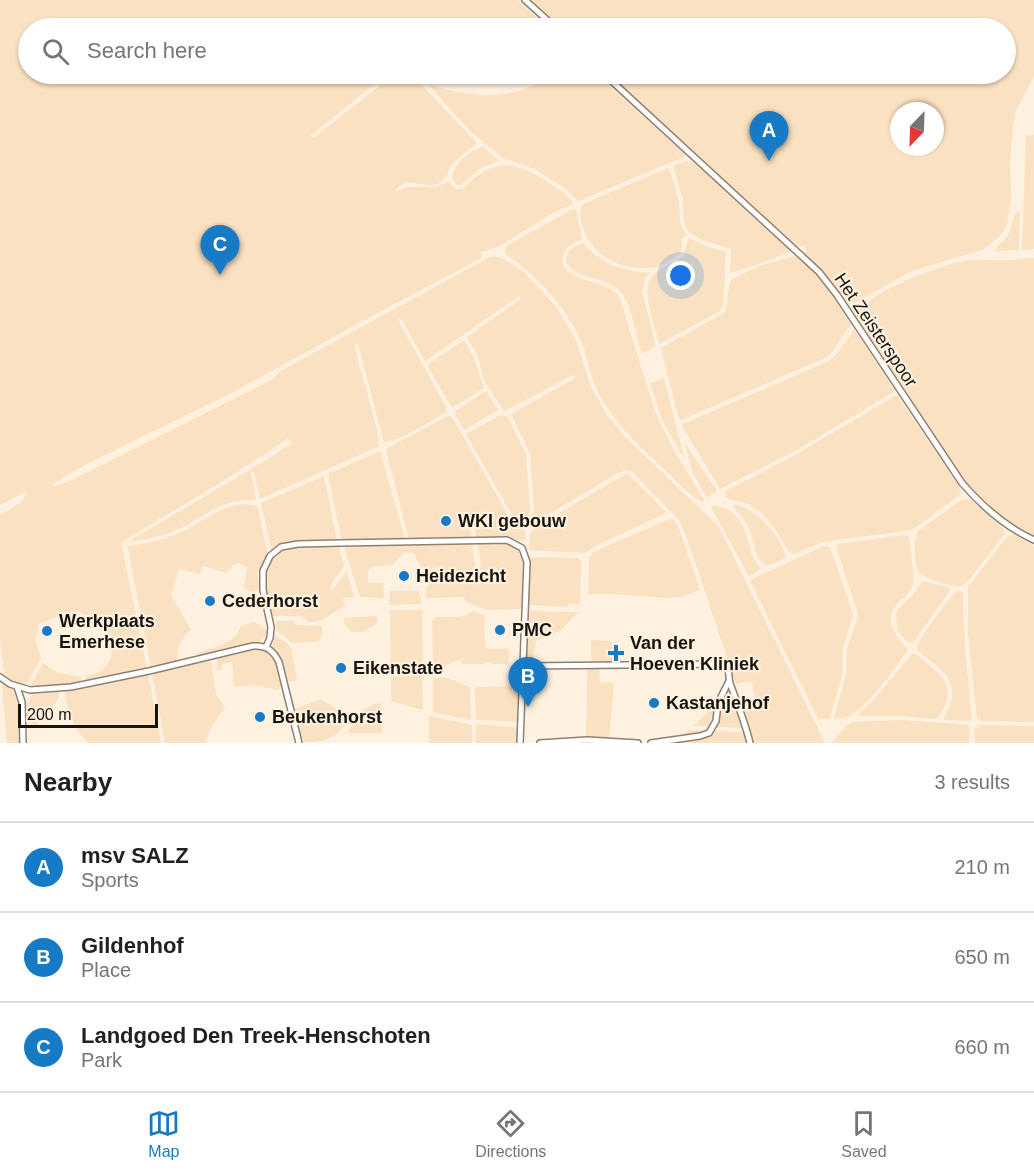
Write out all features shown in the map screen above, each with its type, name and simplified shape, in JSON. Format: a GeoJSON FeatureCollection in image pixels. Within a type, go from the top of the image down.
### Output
{"type":"FeatureCollection","features":[{"type":"Feature","properties":{"kind":"street"},"geometry":{"type":"LineString","coordinates":[[525,0],[545,18]]}},
{"type":"Feature","properties":{"kind":"street","name":"Het Zeisterspoor"},"geometry":{"type":"LineString","coordinates":[[615,84],[819,272],[962,483],[975,498],[1002,521],[1034,540]]}},
{"type":"Feature","properties":{"kind":"street"},"geometry":{"type":"LineString","coordinates":[[266,647],[271,627],[263,590],[263,571],[270,556],[281,547],[298,544],[495,539],[516,543],[525,555],[524,666],[521,689],[520,743]]}},
{"type":"Feature","properties":{"kind":"street"},"geometry":{"type":"LineString","coordinates":[[0,677],[17,687],[30,690],[71,687],[253,646],[266,647],[275,654],[279,662],[300,743]]}},
{"type":"Feature","properties":{"kind":"street"},"geometry":{"type":"LineString","coordinates":[[524,666],[725,664],[729,667],[729,681],[750,743]]}},
{"type":"Feature","properties":{"kind":"street"},"geometry":{"type":"LineString","coordinates":[[651,743],[709,733],[716,721],[718,703],[729,681]]}},
{"type":"Feature","properties":{"kind":"street"},"geometry":{"type":"LineString","coordinates":[[17,687],[22,702],[23,743]]}},
{"type":"Feature","properties":{"kind":"street"},"geometry":{"type":"LineString","coordinates":[[22,702],[30,690]]}},
{"type":"Feature","properties":{"kind":"street"},"geometry":{"type":"LineString","coordinates":[[540,743],[587,740],[638,743]]}},
{"type":"Feature","properties":{"kind":"shaded area"},"geometry":{"type":"Polygon","coordinates":[[[0,0],[517,0],[538,18],[18,18],[18,84],[375,84],[310,136],[314,138],[382,84],[421,84],[477,143],[455,161],[439,183],[427,185],[406,183],[395,190],[411,187],[436,187],[448,181],[455,189],[463,189],[484,172],[494,167],[504,166],[537,175],[562,192],[573,204],[553,213],[498,247],[481,252],[482,258],[235,391],[85,465],[51,486],[72,480],[272,380],[279,372],[492,256],[502,258],[523,271],[556,307],[575,338],[591,387],[606,414],[626,438],[719,527],[825,743],[752,743],[743,707],[757,702],[751,681],[736,684],[680,521],[631,471],[618,473],[532,524],[534,508],[530,453],[511,414],[576,378],[573,375],[504,411],[485,382],[478,356],[467,337],[521,299],[519,296],[425,361],[401,318],[398,320],[446,407],[446,412],[407,434],[384,442],[358,344],[354,345],[377,430],[379,446],[260,499],[254,472],[251,472],[256,500],[224,504],[176,530],[156,537],[128,542],[263,462],[292,443],[289,438],[215,486],[121,542],[147,669],[86,681],[85,677],[95,674],[108,663],[112,648],[107,632],[79,612],[39,624],[35,640],[41,658],[27,684],[21,685],[4,673],[0,639],[0,515],[19,504],[27,495],[25,492],[0,505],[0,0]]]}},
{"type":"Feature","properties":{"kind":"shaded area"},"geometry":{"type":"Polygon","coordinates":[[[531,0],[1034,0],[1034,76],[1016,111],[1013,125],[1010,161],[1011,199],[1007,225],[1000,236],[984,249],[912,271],[853,303],[844,301],[805,254],[806,246],[797,247],[621,84],[1016,84],[1016,18],[551,18],[531,0]]]}},
{"type":"Feature","properties":{"kind":"shaded area"},"geometry":{"type":"Polygon","coordinates":[[[428,84],[474,94],[506,94],[536,84],[607,84],[685,154],[684,157],[578,201],[566,189],[535,169],[503,158],[470,131],[428,84]]]}},
{"type":"Feature","properties":{"kind":"shaded area"},"geometry":{"type":"Polygon","coordinates":[[[1026,135],[1034,135],[1034,249],[1022,250],[1026,135]]]}},
{"type":"Feature","properties":{"kind":"shaded area"},"geometry":{"type":"Polygon","coordinates":[[[483,147],[499,161],[479,169],[461,185],[457,185],[452,178],[459,163],[483,147]]]}},
{"type":"Feature","properties":{"kind":"shaded area"},"geometry":{"type":"Polygon","coordinates":[[[685,161],[696,164],[791,250],[730,273],[731,249],[702,240],[687,230],[684,222],[683,200],[674,168],[675,165],[685,161]]]}},
{"type":"Feature","properties":{"kind":"shaded area"},"geometry":{"type":"Polygon","coordinates":[[[669,168],[679,201],[680,223],[686,235],[682,239],[681,253],[659,266],[644,268],[622,265],[602,254],[587,238],[580,216],[583,204],[669,168]]]}},
{"type":"Feature","properties":{"kind":"shaded area"},"geometry":{"type":"Polygon","coordinates":[[[573,209],[576,210],[582,239],[566,249],[562,256],[563,266],[575,276],[606,287],[619,296],[655,412],[675,452],[704,500],[703,502],[683,488],[638,444],[605,405],[596,388],[583,346],[569,318],[551,294],[505,253],[506,246],[573,209]]]}},
{"type":"Feature","properties":{"kind":"shaded area"},"geometry":{"type":"Polygon","coordinates":[[[1016,212],[1020,213],[1019,250],[994,251],[1008,236],[1016,212]]]}},
{"type":"Feature","properties":{"kind":"shaded area"},"geometry":{"type":"Polygon","coordinates":[[[688,238],[726,252],[723,305],[718,312],[659,344],[648,300],[648,284],[658,271],[684,256],[688,238]]]}},
{"type":"Feature","properties":{"kind":"shaded area"},"geometry":{"type":"Polygon","coordinates":[[[583,243],[604,261],[630,270],[649,273],[642,291],[656,346],[642,354],[631,313],[621,292],[607,283],[583,275],[570,267],[566,261],[567,254],[574,247],[583,243]]]}},
{"type":"Feature","properties":{"kind":"shaded area"},"geometry":{"type":"Polygon","coordinates":[[[794,256],[818,276],[852,325],[827,357],[679,419],[661,348],[724,313],[731,280],[757,267],[794,256]]]}},
{"type":"Feature","properties":{"kind":"shaded area"},"geometry":{"type":"Polygon","coordinates":[[[1034,258],[1034,537],[998,515],[968,486],[855,317],[871,299],[886,290],[939,268],[965,261],[1034,258]]]}},
{"type":"Feature","properties":{"kind":"shaded area"},"geometry":{"type":"Polygon","coordinates":[[[854,329],[895,391],[795,451],[720,489],[682,426],[683,424],[829,361],[839,352],[854,329]]]}},
{"type":"Feature","properties":{"kind":"shaded area"},"geometry":{"type":"Polygon","coordinates":[[[464,340],[474,358],[484,388],[453,407],[427,365],[464,340]]]}},
{"type":"Feature","properties":{"kind":"shaded area"},"geometry":{"type":"Polygon","coordinates":[[[664,378],[684,458],[663,422],[650,383],[664,378]]]}},
{"type":"Feature","properties":{"kind":"shaded area"},"geometry":{"type":"Polygon","coordinates":[[[486,391],[498,410],[464,430],[455,411],[486,391]]]}},
{"type":"Feature","properties":{"kind":"shaded area"},"geometry":{"type":"Polygon","coordinates":[[[897,395],[961,489],[959,495],[911,530],[823,542],[793,554],[789,552],[777,532],[761,513],[748,504],[726,497],[725,492],[728,490],[797,454],[897,395]]]}},
{"type":"Feature","properties":{"kind":"shaded area"},"geometry":{"type":"Polygon","coordinates":[[[501,415],[507,416],[526,454],[530,508],[527,526],[515,520],[466,434],[501,415]]]}},
{"type":"Feature","properties":{"kind":"shaded area"},"geometry":{"type":"Polygon","coordinates":[[[448,416],[452,417],[512,522],[525,530],[525,541],[501,536],[476,537],[473,515],[469,515],[471,537],[409,539],[386,449],[448,416]]]}},
{"type":"Feature","properties":{"kind":"shaded area"},"geometry":{"type":"Polygon","coordinates":[[[684,442],[717,491],[707,498],[693,473],[684,442]]]}},
{"type":"Feature","properties":{"kind":"shaded area"},"geometry":{"type":"Polygon","coordinates":[[[380,451],[405,539],[342,541],[328,474],[380,451]]]}},
{"type":"Feature","properties":{"kind":"shaded area"},"geometry":{"type":"Polygon","coordinates":[[[626,474],[666,512],[664,514],[595,546],[585,553],[529,550],[530,534],[534,528],[626,474]]]}},
{"type":"Feature","properties":{"kind":"shaded area"},"geometry":{"type":"Polygon","coordinates":[[[324,476],[337,541],[293,543],[272,552],[261,503],[324,476]]]}},
{"type":"Feature","properties":{"kind":"shaded area"},"geometry":{"type":"Polygon","coordinates":[[[963,499],[971,500],[1004,529],[1005,533],[969,580],[961,586],[952,586],[919,573],[915,558],[916,535],[918,531],[963,499]]]}},
{"type":"Feature","properties":{"kind":"shaded area"},"geometry":{"type":"Polygon","coordinates":[[[243,504],[257,506],[268,555],[257,574],[260,588],[253,593],[244,588],[247,567],[238,563],[232,565],[227,573],[203,566],[200,574],[179,569],[171,595],[191,630],[180,645],[178,663],[151,668],[129,546],[170,537],[219,511],[243,504]]]}},
{"type":"Feature","properties":{"kind":"shaded area"},"geometry":{"type":"Polygon","coordinates":[[[732,505],[740,506],[758,516],[779,541],[786,558],[768,566],[763,563],[757,555],[749,528],[732,505]]]}},
{"type":"Feature","properties":{"kind":"shaded area"},"geometry":{"type":"Polygon","coordinates":[[[711,507],[730,511],[736,516],[744,529],[752,555],[761,569],[749,576],[711,507]]]}},
{"type":"Feature","properties":{"kind":"shaded area"},"geometry":{"type":"Polygon","coordinates":[[[673,519],[678,526],[700,590],[680,597],[666,598],[588,594],[589,558],[594,552],[673,519]]]}},
{"type":"Feature","properties":{"kind":"shaded area"},"geometry":{"type":"Polygon","coordinates":[[[904,535],[909,537],[913,584],[908,594],[895,606],[891,623],[907,651],[861,708],[849,716],[834,718],[846,675],[847,649],[858,614],[836,546],[904,535]]]}},
{"type":"Feature","properties":{"kind":"shaded area"},"geometry":{"type":"Polygon","coordinates":[[[1014,535],[1034,546],[1034,722],[981,721],[977,719],[968,634],[968,587],[1008,536],[1014,535]]]}},
{"type":"Feature","properties":{"kind":"shaded area"},"geometry":{"type":"Polygon","coordinates":[[[502,541],[511,545],[522,559],[525,578],[524,607],[520,609],[486,610],[465,601],[464,597],[426,598],[426,587],[429,587],[429,583],[445,582],[444,569],[421,567],[414,553],[404,553],[392,565],[370,567],[368,583],[383,583],[384,598],[360,597],[344,546],[471,542],[476,570],[481,567],[478,542],[502,541]]]}},
{"type":"Feature","properties":{"kind":"shaded area"},"geometry":{"type":"Polygon","coordinates":[[[339,546],[344,566],[330,586],[332,591],[347,571],[354,597],[342,598],[346,607],[315,622],[308,622],[301,616],[273,616],[265,586],[268,566],[273,558],[280,552],[291,548],[339,546]]]}},
{"type":"Feature","properties":{"kind":"shaded area"},"geometry":{"type":"Polygon","coordinates":[[[824,546],[830,547],[853,614],[843,648],[842,674],[830,719],[818,719],[750,580],[824,546]]]}},
{"type":"Feature","properties":{"kind":"shaded area"},"geometry":{"type":"Polygon","coordinates":[[[530,557],[578,558],[581,562],[580,604],[568,604],[567,607],[529,605],[530,557]]]}},
{"type":"Feature","properties":{"kind":"shaded area"},"geometry":{"type":"Polygon","coordinates":[[[923,581],[950,588],[950,590],[915,640],[909,643],[897,630],[896,614],[923,581]]]}},
{"type":"Feature","properties":{"kind":"shaded area"},"geometry":{"type":"Polygon","coordinates":[[[390,591],[419,591],[422,603],[389,605],[390,591]]]}},
{"type":"Feature","properties":{"kind":"shaded area"},"geometry":{"type":"Polygon","coordinates":[[[957,591],[963,592],[972,719],[970,721],[944,720],[952,697],[950,682],[942,670],[918,651],[917,647],[935,618],[957,591]]]}},
{"type":"Feature","properties":{"kind":"shaded area"},"geometry":{"type":"Polygon","coordinates":[[[390,610],[422,610],[423,671],[391,672],[390,610]]]}},
{"type":"Feature","properties":{"kind":"shaded area"},"geometry":{"type":"Polygon","coordinates":[[[473,611],[484,615],[485,649],[509,649],[509,664],[485,662],[484,664],[462,664],[463,658],[444,666],[433,664],[432,622],[435,618],[458,617],[473,611]]]}},
{"type":"Feature","properties":{"kind":"shaded area"},"geometry":{"type":"Polygon","coordinates":[[[530,611],[578,612],[560,631],[536,641],[533,658],[526,660],[530,611]]]}},
{"type":"Feature","properties":{"kind":"shaded area"},"geometry":{"type":"Polygon","coordinates":[[[375,616],[378,619],[377,623],[363,632],[351,632],[344,623],[345,618],[375,616]]]}},
{"type":"Feature","properties":{"kind":"shaded area"},"geometry":{"type":"Polygon","coordinates":[[[276,621],[294,621],[294,625],[321,626],[323,630],[319,641],[292,643],[275,629],[276,621]]]}},
{"type":"Feature","properties":{"kind":"shaded area"},"geometry":{"type":"Polygon","coordinates":[[[254,622],[270,633],[257,643],[196,658],[198,653],[229,641],[241,626],[254,622]]]}},
{"type":"Feature","properties":{"kind":"shaded area"},"geometry":{"type":"Polygon","coordinates":[[[275,635],[291,648],[297,679],[295,681],[289,681],[282,662],[272,648],[275,635]]]}},
{"type":"Feature","properties":{"kind":"shaded area"},"geometry":{"type":"Polygon","coordinates":[[[591,640],[609,641],[616,644],[618,663],[591,663],[591,640]]]}},
{"type":"Feature","properties":{"kind":"shaded area"},"geometry":{"type":"Polygon","coordinates":[[[253,650],[266,652],[274,659],[284,683],[278,690],[256,685],[234,687],[232,662],[222,664],[222,670],[217,671],[217,659],[253,650]]]}},
{"type":"Feature","properties":{"kind":"shaded area"},"geometry":{"type":"Polygon","coordinates":[[[912,654],[934,669],[944,681],[948,695],[939,716],[935,719],[904,716],[857,716],[877,696],[912,654]]]}},
{"type":"Feature","properties":{"kind":"shaded area"},"geometry":{"type":"Polygon","coordinates":[[[211,662],[216,695],[225,707],[209,731],[206,743],[165,743],[152,673],[211,662]]]}},
{"type":"Feature","properties":{"kind":"shaded area"},"geometry":{"type":"Polygon","coordinates":[[[43,663],[58,673],[81,677],[81,682],[33,688],[32,683],[43,663]]]}},
{"type":"Feature","properties":{"kind":"shaded area"},"geometry":{"type":"Polygon","coordinates":[[[588,667],[599,667],[600,682],[614,683],[609,738],[587,738],[586,736],[588,667]]]}},
{"type":"Feature","properties":{"kind":"shaded area"},"geometry":{"type":"Polygon","coordinates":[[[148,674],[161,743],[88,743],[71,719],[65,690],[148,674]]]}},
{"type":"Feature","properties":{"kind":"shaded area"},"geometry":{"type":"Polygon","coordinates":[[[422,675],[423,710],[391,701],[391,677],[422,675]]]}},
{"type":"Feature","properties":{"kind":"shaded area"},"geometry":{"type":"Polygon","coordinates":[[[447,678],[470,687],[471,720],[433,712],[433,680],[447,678]]]}},
{"type":"Feature","properties":{"kind":"shaded area"},"geometry":{"type":"Polygon","coordinates":[[[2,685],[14,687],[19,702],[21,743],[7,743],[2,685]]]}},
{"type":"Feature","properties":{"kind":"shaded area"},"geometry":{"type":"Polygon","coordinates":[[[518,686],[519,722],[476,720],[475,687],[518,686]]]}},
{"type":"Feature","properties":{"kind":"shaded area"},"geometry":{"type":"Polygon","coordinates":[[[732,687],[744,728],[694,726],[732,687]]]}},
{"type":"Feature","properties":{"kind":"shaded area"},"geometry":{"type":"Polygon","coordinates":[[[59,691],[59,698],[49,712],[38,716],[37,728],[31,724],[25,712],[33,693],[59,691]]]}},
{"type":"Feature","properties":{"kind":"shaded area"},"geometry":{"type":"Polygon","coordinates":[[[321,699],[343,713],[353,712],[344,726],[334,735],[322,741],[305,742],[295,709],[321,699]]]}},
{"type":"Feature","properties":{"kind":"shaded area"},"geometry":{"type":"Polygon","coordinates":[[[381,703],[382,733],[347,733],[361,711],[381,703]]]}},
{"type":"Feature","properties":{"kind":"shaded area"},"geometry":{"type":"Polygon","coordinates":[[[429,716],[472,725],[472,743],[429,743],[429,716]]]}},
{"type":"Feature","properties":{"kind":"shaded area"},"geometry":{"type":"Polygon","coordinates":[[[904,720],[969,725],[969,743],[832,743],[852,722],[904,720]]]}},
{"type":"Feature","properties":{"kind":"shaded area"},"geometry":{"type":"Polygon","coordinates":[[[476,724],[519,728],[518,743],[476,743],[476,724]]]}},
{"type":"Feature","properties":{"kind":"shaded area"},"geometry":{"type":"Polygon","coordinates":[[[982,725],[1034,726],[1034,743],[975,743],[974,730],[982,725]]]}},
{"type":"Feature","properties":{"kind":"shaded area"},"geometry":{"type":"Polygon","coordinates":[[[690,730],[745,732],[748,743],[649,743],[679,737],[690,730]]]}},
{"type":"Feature","properties":{"kind":"place","name":"msv SALZ"},"geometry":{"type":"Point","coordinates":[769,161]}},
{"type":"Feature","properties":{"kind":"place","name":"Landgoed Den Treek-Henschoten"},"geometry":{"type":"Point","coordinates":[220,275]}},
{"type":"Feature","properties":{"kind":"place","name":"WKI gebouw"},"geometry":{"type":"Point","coordinates":[446,521]}},
{"type":"Feature","properties":{"kind":"place","name":"Heidezicht"},"geometry":{"type":"Point","coordinates":[404,576]}},
{"type":"Feature","properties":{"kind":"place","name":"Cederhorst"},"geometry":{"type":"Point","coordinates":[210,601]}},
{"type":"Feature","properties":{"kind":"place","name":"PMC"},"geometry":{"type":"Point","coordinates":[500,630]}},
{"type":"Feature","properties":{"kind":"place","name":"Werkplaats Emerhese"},"geometry":{"type":"Point","coordinates":[47,631]}},
{"type":"Feature","properties":{"kind":"place","name":"Van der Hoeven Kliniek"},"geometry":{"type":"Point","coordinates":[616,653]}},
{"type":"Feature","properties":{"kind":"place","name":"Eikenstate"},"geometry":{"type":"Point","coordinates":[341,668]}},
{"type":"Feature","properties":{"kind":"place","name":"Kastanjehof"},"geometry":{"type":"Point","coordinates":[654,703]}},
{"type":"Feature","properties":{"kind":"place","name":"Gildenhof"},"geometry":{"type":"Point","coordinates":[528,707]}},
{"type":"Feature","properties":{"kind":"place","name":"Beukenhorst"},"geometry":{"type":"Point","coordinates":[260,717]}}]}
